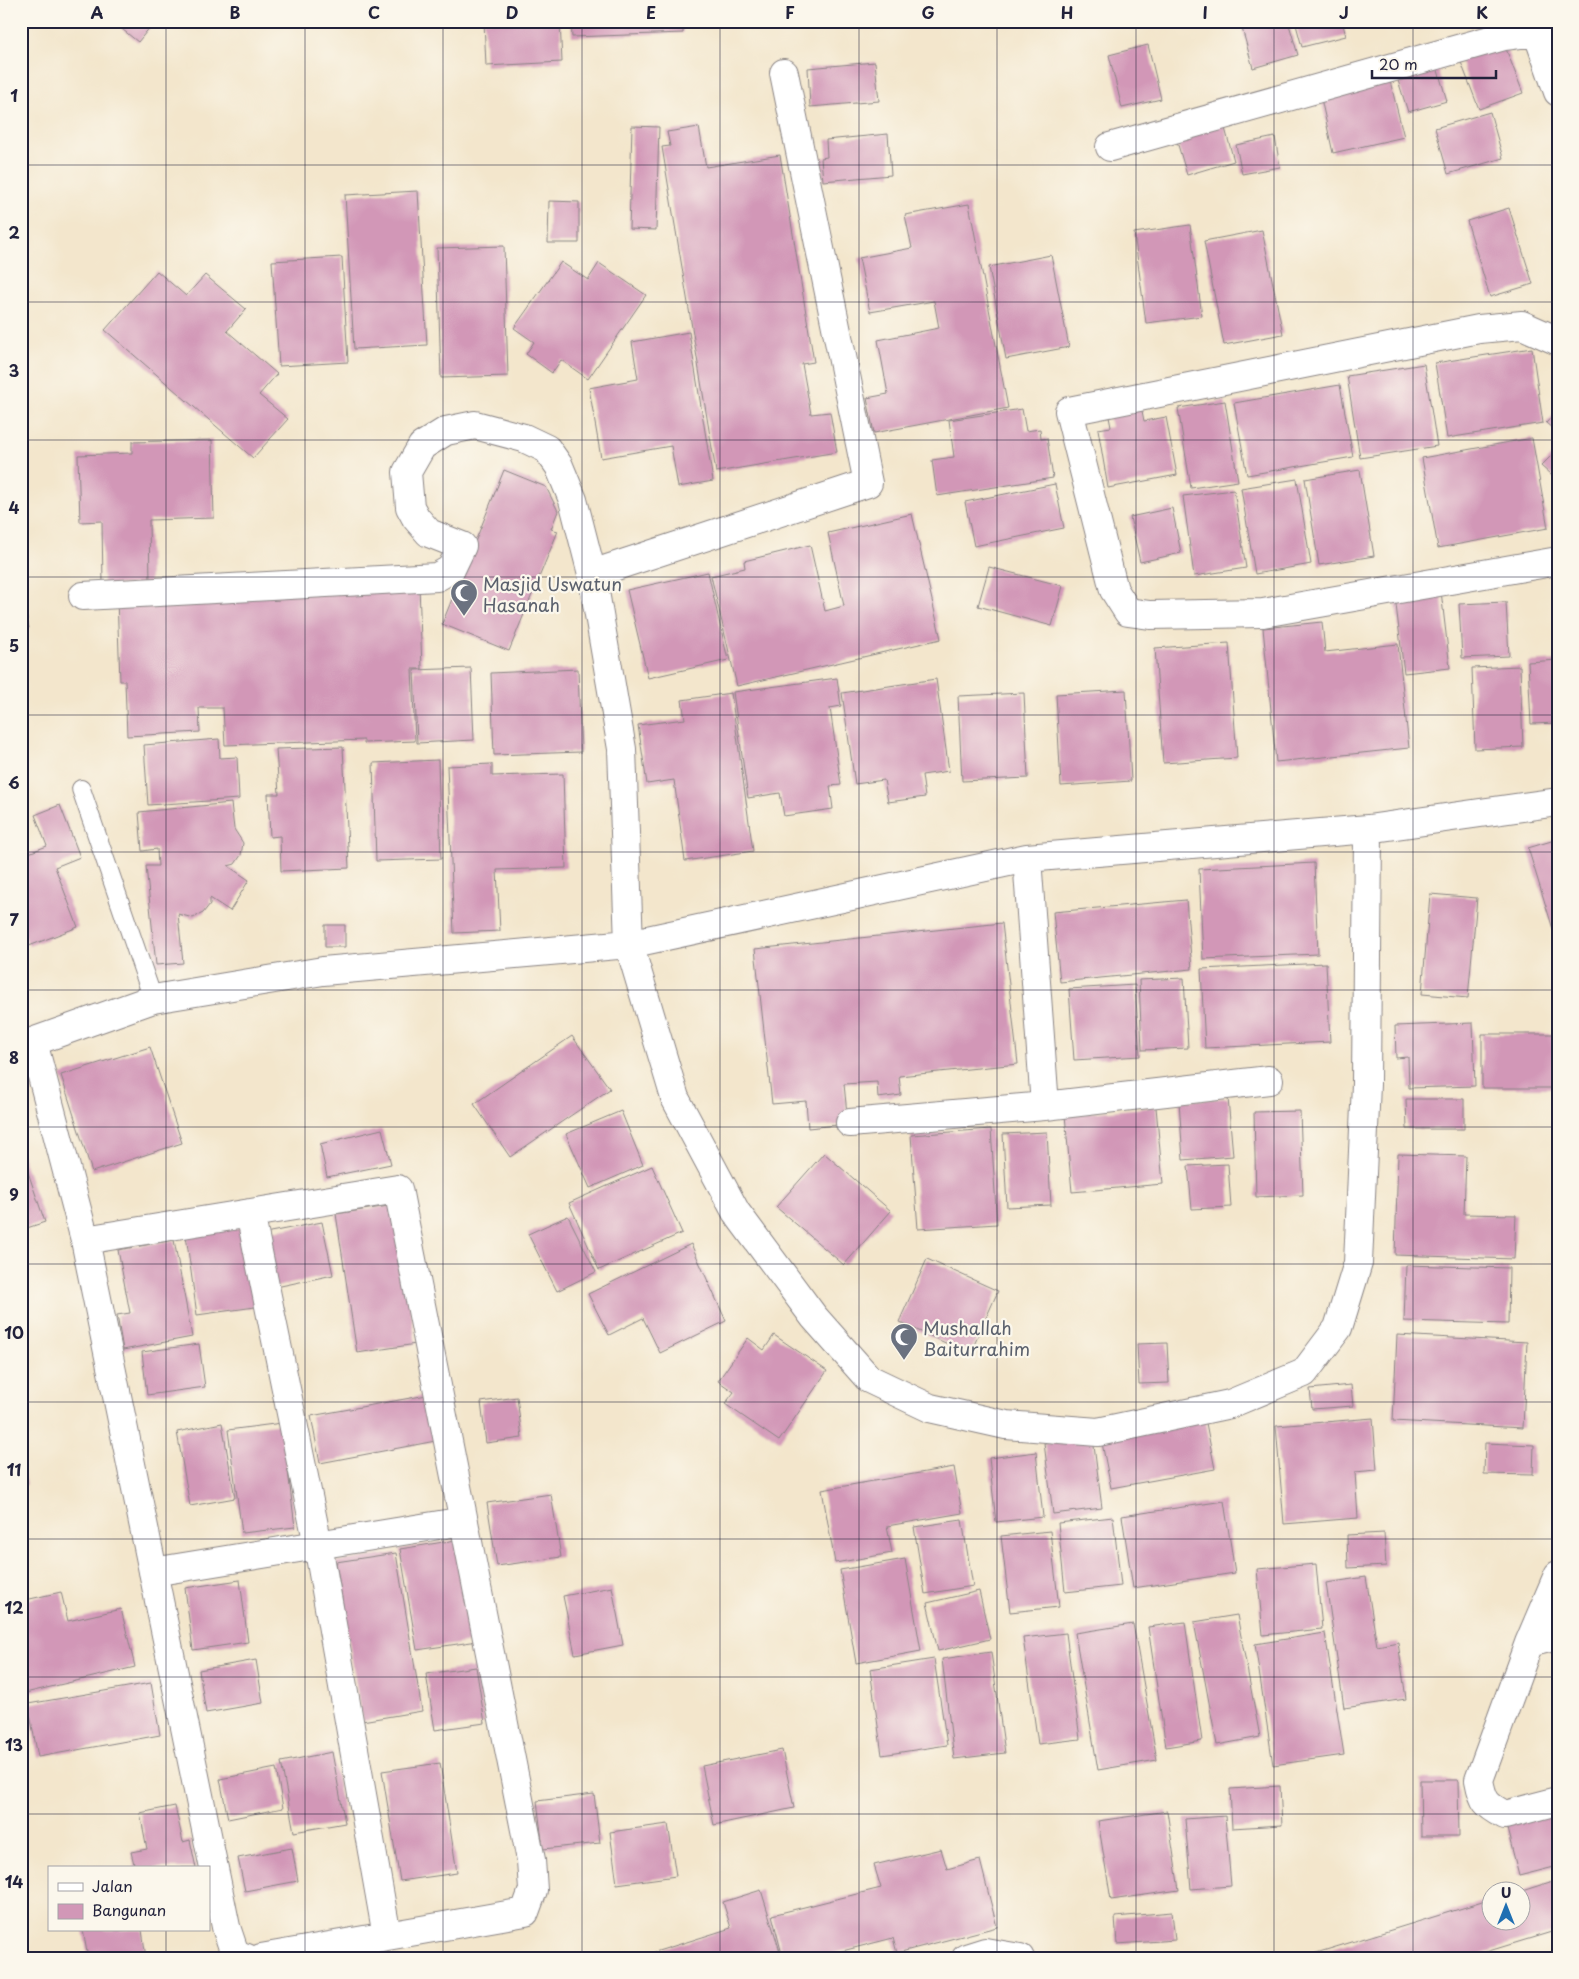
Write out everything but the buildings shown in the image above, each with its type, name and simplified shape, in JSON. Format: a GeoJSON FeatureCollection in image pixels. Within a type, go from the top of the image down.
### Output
{"type":"FeatureCollection","features":[{"type":"Feature","properties":{"kind":"street"},"geometry":{"type":"LineString","coordinates":[[1110,147],[1536,26],[1558,92]]}},
{"type":"Feature","properties":{"kind":"street"},"geometry":{"type":"LineString","coordinates":[[592,574],[868,483],[784,72]]}},
{"type":"Feature","properties":{"kind":"street"},"geometry":{"type":"LineString","coordinates":[[1558,340],[1522,326],[1479,329],[1068,411],[1114,590],[1128,612],[1150,615],[1263,613],[1558,561]]}},
{"type":"Feature","properties":{"kind":"street"},"geometry":{"type":"LineString","coordinates":[[83,596],[437,577],[451,569],[462,546],[429,533],[416,518],[410,507],[407,472],[422,446],[446,431],[475,425],[524,438],[547,449],[559,466],[573,500],[592,574],[622,749],[629,944],[675,1098],[736,1212],[814,1317],[869,1379],[930,1408],[1006,1426],[1098,1432],[1230,1404],[1304,1373],[1338,1328],[1358,1263],[1366,1084],[1368,829]]}},
{"type":"Feature","properties":{"kind":"street"},"geometry":{"type":"LineString","coordinates":[[234,1956],[226,1927],[84,1240],[27,1044],[153,999],[323,971],[629,944],[1026,858],[1368,829],[1558,802]]}},
{"type":"Feature","properties":{"kind":"street"},"geometry":{"type":"LineString","coordinates":[[1026,858],[1045,1106]]}},
{"type":"Feature","properties":{"kind":"street"},"geometry":{"type":"LineString","coordinates":[[850,1123],[1045,1106],[1269,1080]]}},
{"type":"Feature","properties":{"kind":"street"},"geometry":{"type":"LineString","coordinates":[[84,1240],[398,1189],[531,1860],[533,1890],[525,1912],[261,1958]]}},
{"type":"Feature","properties":{"kind":"street"},"geometry":{"type":"LineString","coordinates":[[250,1213],[318,1545],[387,1936]]}},
{"type":"Feature","properties":{"kind":"street"},"geometry":{"type":"LineString","coordinates":[[153,1572],[464,1521]]}},
{"type":"Feature","properties":{"kind":"street"},"geometry":{"type":"LineString","coordinates":[[1558,1574],[1529,1643],[1479,1780],[1482,1797],[1489,1807],[1505,1815],[1558,1801]]}},
{"type":"Feature","properties":{"kind":"street"},"geometry":{"type":"LineString","coordinates":[[1529,1643],[1558,1636]]}},
{"type":"Feature","properties":{"kind":"street"},"geometry":{"type":"LineString","coordinates":[[966,1958],[985,1952],[1020,1958]]}},
{"type":"Feature","properties":{"kind":"lane"},"geometry":{"type":"LineString","coordinates":[[81,789],[153,999]]}},
{"type":"Feature","properties":{"kind":"place","name":"Masjid Uswatun Hasanah"},"geometry":{"type":"Point","coordinates":[464,617]}},
{"type":"Feature","properties":{"kind":"place","name":"Mushallah Baiturrahim"},"geometry":{"type":"Point","coordinates":[904,1361]}}]}
